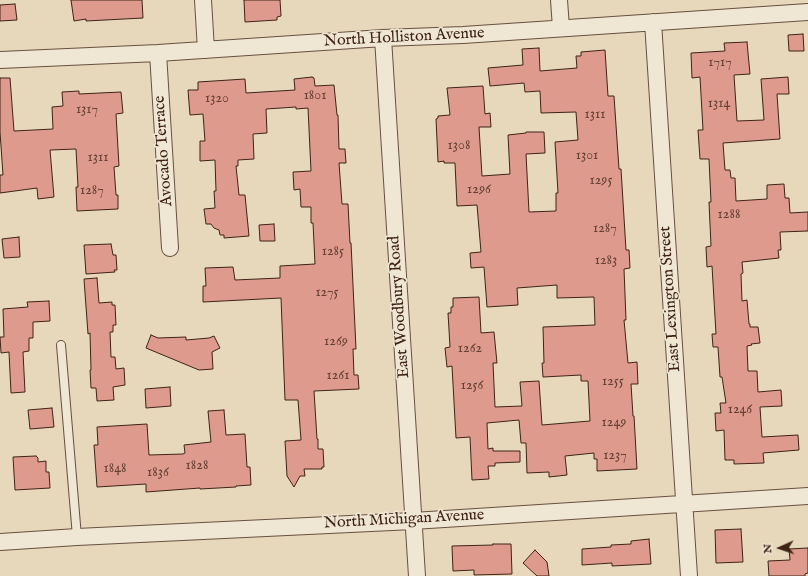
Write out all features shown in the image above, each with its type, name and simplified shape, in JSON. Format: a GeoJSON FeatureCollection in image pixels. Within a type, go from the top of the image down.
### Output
{"type":"FeatureCollection","features":[{"type":"Feature","properties":{"kind":"street"},"geometry":{"type":"LineString","coordinates":[[203,0],[206,50]]}},
{"type":"Feature","properties":{"kind":"street"},"geometry":{"type":"LineString","coordinates":[[559,0],[561,28]]}},
{"type":"Feature","properties":{"kind":"street","name":"North Holliston Avenue"},"geometry":{"type":"LineString","coordinates":[[0,60],[158,53],[383,38],[463,35],[808,12]]}},
{"type":"Feature","properties":{"kind":"street","name":"East Lexington Street"},"geometry":{"type":"LineString","coordinates":[[653,22],[688,576]]}},
{"type":"Feature","properties":{"kind":"street","name":"East Woodbury Road"},"geometry":{"type":"LineString","coordinates":[[383,38],[417,576]]}},
{"type":"Feature","properties":{"kind":"street","name":"Avocado Terrace"},"geometry":{"type":"LineString","coordinates":[[158,53],[170,248]]}},
{"type":"Feature","properties":{"kind":"street","name":"North Michigan Avenue"},"geometry":{"type":"LineString","coordinates":[[0,542],[77,536],[414,520],[808,496]]}},
{"type":"Feature","properties":{"kind":"lane"},"geometry":{"type":"LineString","coordinates":[[61,345],[77,536]]}},
{"type":"Feature","properties":{"kind":"building"},"geometry":{"type":"Polygon","coordinates":[[[71,0],[142,0],[143,18],[86,21],[86,19],[74,21],[71,0]]]}},
{"type":"Feature","properties":{"kind":"building"},"geometry":{"type":"Polygon","coordinates":[[[244,0],[280,0],[281,16],[277,17],[277,20],[245,22],[244,0]]]}},
{"type":"Feature","properties":{"kind":"building"},"geometry":{"type":"Polygon","coordinates":[[[15,4],[17,20],[0,21],[0,5],[15,4]]]}},
{"type":"Feature","properties":{"kind":"building"},"geometry":{"type":"Polygon","coordinates":[[[803,34],[804,51],[789,51],[788,35],[803,34]]]}},
{"type":"Feature","properties":{"kind":"building"},"geometry":{"type":"Polygon","coordinates":[[[747,42],[750,74],[734,75],[737,121],[764,120],[761,79],[788,77],[789,94],[777,94],[780,139],[723,143],[725,170],[730,170],[731,178],[735,178],[736,201],[767,199],[767,185],[784,184],[785,198],[789,198],[790,213],[808,212],[808,231],[780,232],[781,250],[778,250],[779,258],[742,262],[743,273],[741,274],[742,301],[747,300],[749,324],[750,327],[758,327],[760,343],[747,346],[748,371],[757,371],[758,392],[781,390],[782,406],[760,407],[762,437],[798,435],[799,450],[763,453],[764,463],[734,464],[734,460],[725,460],[724,430],[716,431],[715,413],[721,413],[720,403],[726,403],[722,377],[720,377],[718,347],[713,347],[712,334],[716,334],[712,266],[707,267],[706,247],[711,246],[709,159],[700,159],[698,130],[703,130],[700,77],[692,78],[691,53],[725,51],[724,43],[747,42]]]}},
{"type":"Feature","properties":{"kind":"building"},"geometry":{"type":"Polygon","coordinates":[[[539,48],[540,71],[577,68],[576,56],[581,56],[581,52],[605,50],[608,96],[614,96],[619,169],[621,169],[626,250],[629,250],[630,268],[624,269],[626,320],[624,320],[628,363],[637,362],[638,384],[631,384],[637,469],[597,471],[597,459],[594,459],[594,453],[565,456],[567,475],[549,477],[549,472],[527,473],[526,443],[521,443],[519,420],[487,423],[488,449],[493,448],[493,451],[520,451],[520,462],[495,463],[495,466],[488,466],[489,479],[472,480],[470,437],[456,438],[452,366],[447,367],[445,348],[450,347],[448,313],[451,313],[451,307],[453,307],[453,298],[479,297],[481,333],[494,332],[497,363],[493,363],[495,407],[522,406],[520,382],[539,381],[542,425],[590,421],[588,381],[581,381],[581,375],[543,377],[543,327],[595,325],[594,297],[557,298],[557,285],[517,288],[518,305],[487,307],[484,267],[471,268],[470,253],[481,252],[477,205],[457,206],[455,163],[444,163],[444,161],[438,162],[436,119],[438,116],[450,115],[447,88],[483,86],[485,114],[490,113],[491,127],[479,127],[482,176],[510,174],[508,135],[526,132],[544,132],[545,153],[526,154],[529,212],[556,211],[556,193],[558,193],[555,142],[578,140],[576,112],[541,113],[540,91],[525,92],[524,83],[490,86],[488,68],[523,65],[522,49],[539,48]]]}},
{"type":"Feature","properties":{"kind":"building"},"geometry":{"type":"Polygon","coordinates":[[[0,78],[10,78],[14,131],[53,129],[52,107],[63,106],[62,92],[79,91],[79,94],[121,92],[123,113],[116,114],[119,166],[114,167],[116,195],[118,195],[118,209],[77,211],[76,187],[78,187],[76,149],[50,150],[54,197],[38,199],[37,188],[0,193],[0,175],[3,175],[0,132],[0,78]]]}},
{"type":"Feature","properties":{"kind":"building"},"geometry":{"type":"Polygon","coordinates":[[[314,78],[315,86],[334,85],[338,115],[339,149],[345,149],[346,163],[339,163],[342,204],[348,204],[356,349],[353,349],[354,375],[358,375],[359,389],[314,391],[318,449],[323,449],[324,467],[322,467],[322,469],[304,469],[305,476],[300,476],[294,487],[287,476],[285,441],[301,440],[298,400],[285,400],[281,298],[203,302],[203,286],[206,286],[205,268],[233,267],[235,280],[280,278],[280,266],[315,264],[311,207],[301,207],[300,189],[294,190],[293,172],[311,171],[308,108],[296,109],[296,107],[266,109],[267,133],[253,134],[254,159],[238,160],[238,166],[236,166],[239,195],[245,195],[249,236],[224,238],[224,235],[220,235],[219,230],[214,228],[211,224],[206,224],[204,209],[215,208],[215,160],[200,161],[200,141],[205,141],[203,114],[190,115],[188,90],[198,90],[198,82],[245,79],[246,93],[295,90],[294,79],[314,78]]]}},
{"type":"Feature","properties":{"kind":"building"},"geometry":{"type":"Polygon","coordinates":[[[274,224],[275,241],[260,241],[259,225],[274,224]]]}},
{"type":"Feature","properties":{"kind":"building"},"geometry":{"type":"Polygon","coordinates":[[[19,237],[20,257],[4,258],[2,239],[19,237]]]}},
{"type":"Feature","properties":{"kind":"building"},"geometry":{"type":"Polygon","coordinates":[[[111,244],[113,255],[116,255],[117,270],[114,270],[115,272],[86,274],[84,245],[111,244]]]}},
{"type":"Feature","properties":{"kind":"building"},"geometry":{"type":"Polygon","coordinates":[[[97,278],[99,303],[112,302],[112,305],[115,305],[116,325],[113,325],[113,332],[110,332],[111,357],[115,357],[116,369],[124,368],[125,385],[113,387],[114,400],[97,401],[96,388],[91,388],[90,333],[88,334],[84,279],[97,278]]]}},
{"type":"Feature","properties":{"kind":"building"},"geometry":{"type":"Polygon","coordinates":[[[49,301],[50,321],[33,322],[33,338],[29,338],[29,351],[23,352],[25,392],[11,393],[9,352],[1,353],[0,337],[4,337],[3,309],[28,307],[27,302],[49,301]]]}},
{"type":"Feature","properties":{"kind":"building"},"geometry":{"type":"Polygon","coordinates":[[[151,335],[158,338],[186,337],[186,340],[209,338],[214,336],[220,348],[212,352],[213,369],[199,370],[146,348],[151,335]]]}},
{"type":"Feature","properties":{"kind":"building"},"geometry":{"type":"Polygon","coordinates":[[[170,387],[171,406],[146,408],[145,389],[170,387]]]}},
{"type":"Feature","properties":{"kind":"building"},"geometry":{"type":"Polygon","coordinates":[[[52,408],[54,427],[30,429],[28,410],[52,408]]]}},
{"type":"Feature","properties":{"kind":"building"},"geometry":{"type":"Polygon","coordinates":[[[224,410],[226,435],[245,434],[247,467],[250,467],[251,485],[146,492],[146,484],[97,487],[94,445],[98,445],[97,427],[147,424],[149,455],[183,454],[185,453],[184,445],[211,442],[208,411],[224,410]]]}},
{"type":"Feature","properties":{"kind":"building"},"geometry":{"type":"Polygon","coordinates":[[[36,456],[38,458],[38,462],[46,461],[46,472],[49,472],[50,488],[15,490],[13,457],[36,456]]]}},
{"type":"Feature","properties":{"kind":"building"},"geometry":{"type":"Polygon","coordinates":[[[741,529],[743,562],[716,563],[715,530],[741,529]]]}},
{"type":"Feature","properties":{"kind":"building"},"geometry":{"type":"Polygon","coordinates":[[[649,539],[651,564],[612,566],[612,563],[582,565],[582,549],[611,547],[611,545],[631,544],[631,541],[649,539]]]}},
{"type":"Feature","properties":{"kind":"building"},"geometry":{"type":"Polygon","coordinates":[[[511,544],[512,574],[474,575],[474,570],[453,571],[452,546],[511,544]]]}},
{"type":"Feature","properties":{"kind":"building"},"geometry":{"type":"Polygon","coordinates":[[[808,548],[808,573],[805,574],[805,576],[769,576],[768,561],[790,560],[789,549],[808,548]]]}},
{"type":"Feature","properties":{"kind":"building"},"geometry":{"type":"Polygon","coordinates":[[[535,550],[547,562],[549,576],[537,576],[523,563],[535,550]]]}}]}
